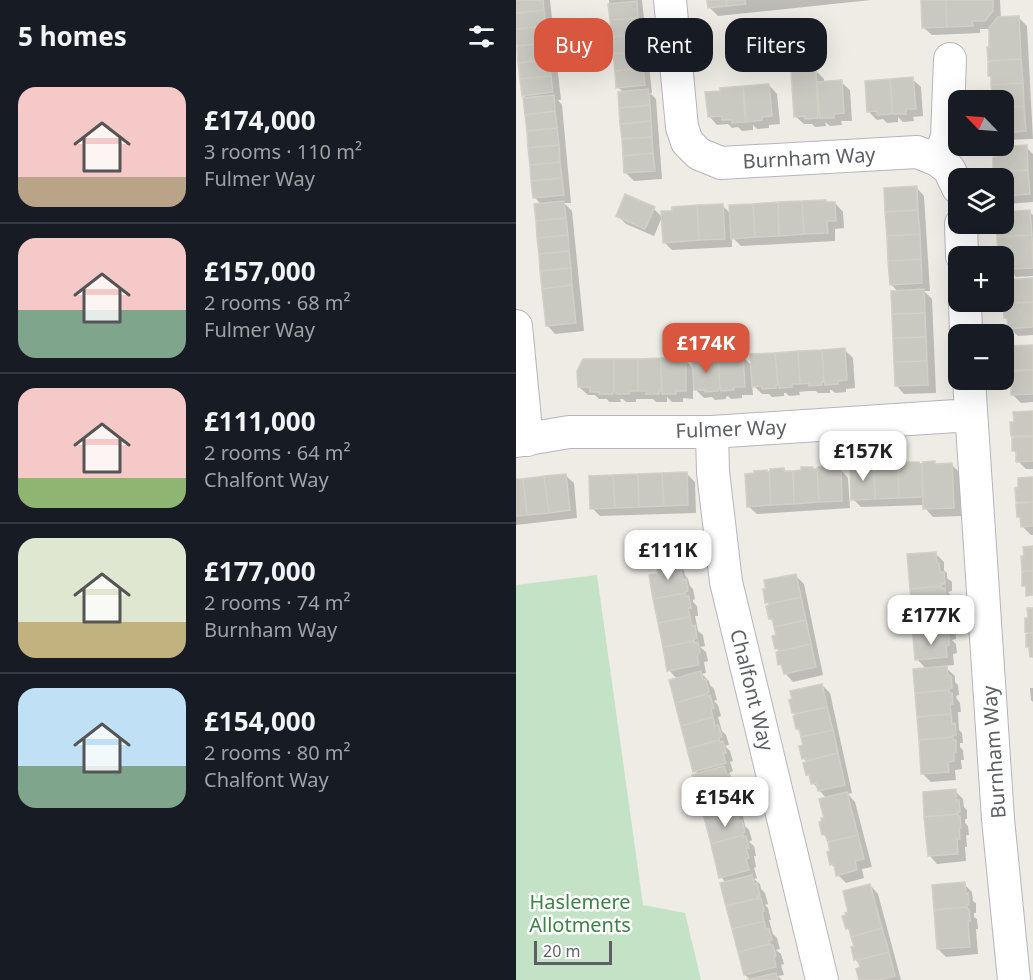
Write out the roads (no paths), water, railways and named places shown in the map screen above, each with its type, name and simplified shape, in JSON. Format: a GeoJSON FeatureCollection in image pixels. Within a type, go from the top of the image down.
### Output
{"type":"FeatureCollection","features":[{"type":"Feature","properties":{"kind":"street","name":"Burnham Way"},"geometry":{"type":"LineString","coordinates":[[670,0],[682,127],[687,141],[699,154],[721,163],[917,152],[937,160]]}},
{"type":"Feature","properties":{"kind":"street"},"geometry":{"type":"LineString","coordinates":[[948,168],[937,160],[947,138],[950,59]]}},
{"type":"Feature","properties":{"kind":"street"},"geometry":{"type":"LineString","coordinates":[[516,326],[522,441]]}},
{"type":"Feature","properties":{"kind":"street","name":"Burnham Way"},"geometry":{"type":"LineString","coordinates":[[970,390],[998,819],[1014,980]]}},
{"type":"Feature","properties":{"kind":"street","name":"Fulmer Way"},"geometry":{"type":"LineString","coordinates":[[522,441],[569,432],[712,432],[971,415]]}},
{"type":"Feature","properties":{"kind":"street","name":"Chalfont Way"},"geometry":{"type":"LineString","coordinates":[[712,432],[713,472],[726,582],[822,980]]}},
{"type":"Feature","properties":{"kind":"park label","name":"Haslemere Allotments"},"geometry":{"type":"Point","coordinates":[580,914]}}]}
